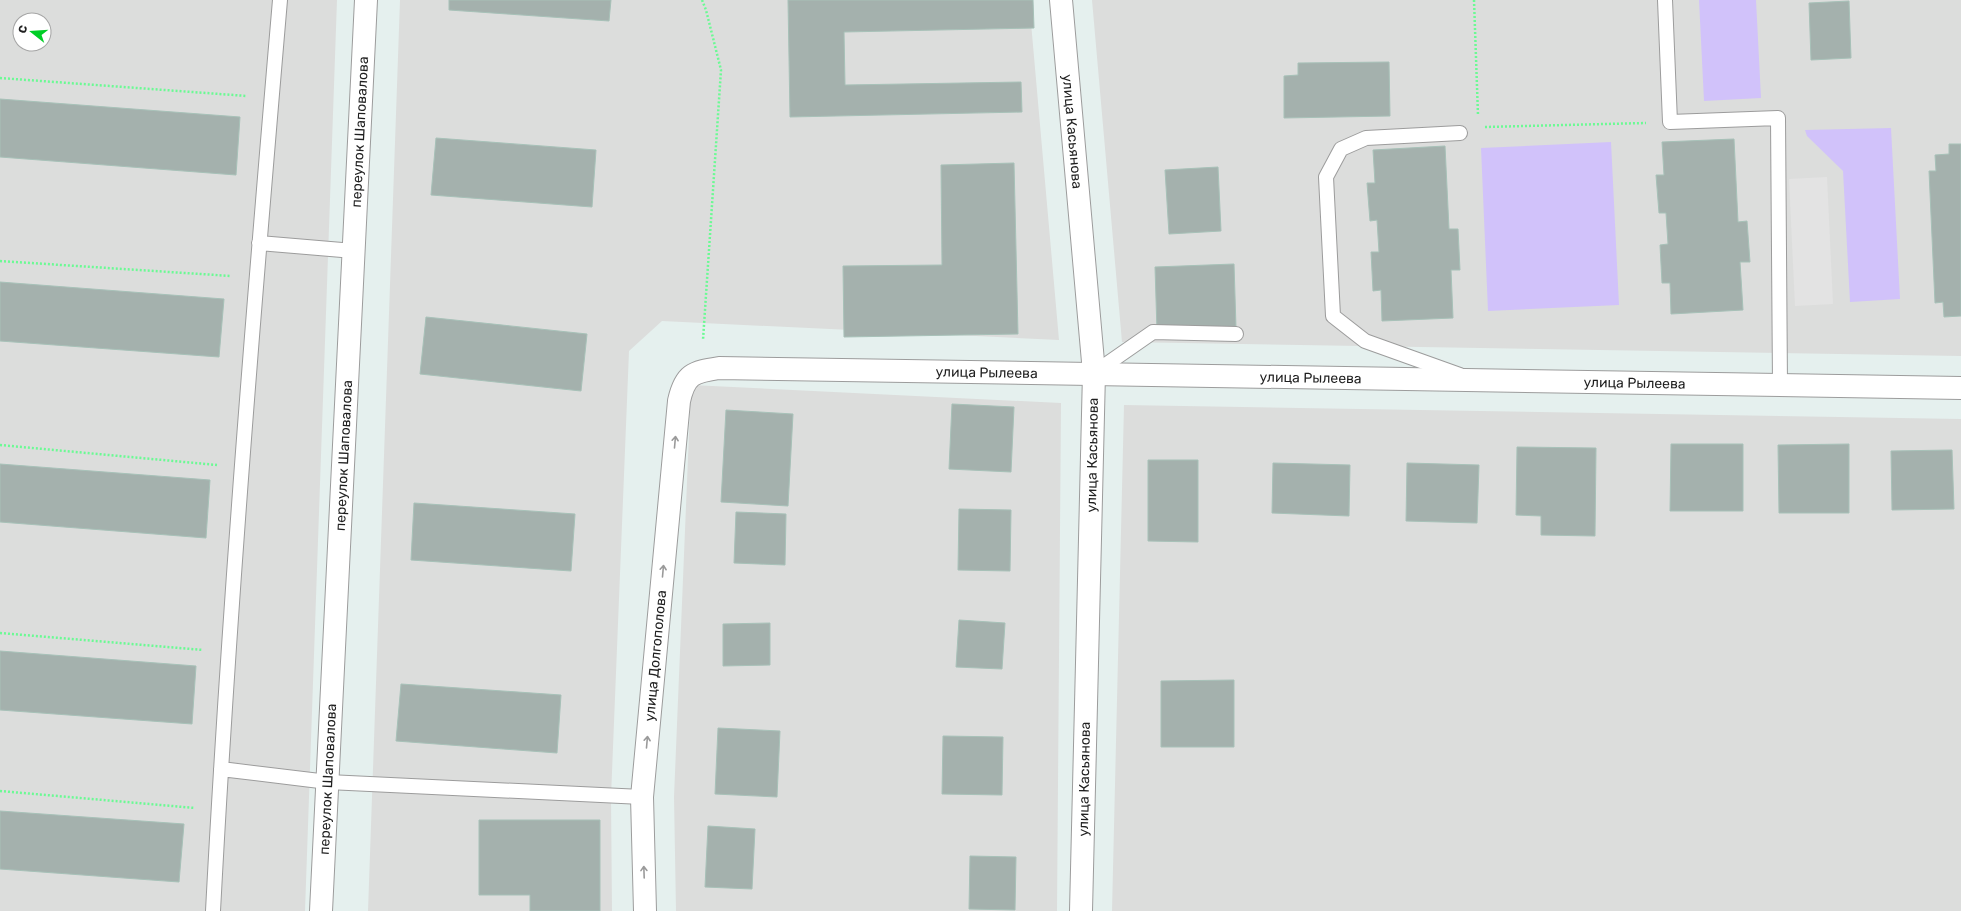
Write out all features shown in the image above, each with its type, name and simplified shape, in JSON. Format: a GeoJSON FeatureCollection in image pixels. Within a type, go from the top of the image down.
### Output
{"type":"FeatureCollection","features":[{"type":"Feature","properties":{"kind":"street","name":"переулок Шаповалова"},"geometry":{"type":"LineString","coordinates":[[321,911],[366,0]]}},
{"type":"Feature","properties":{"kind":"street","name":"улица Касьянова"},"geometry":{"type":"LineString","coordinates":[[1061,0],[1094,373],[1080,911]]}},
{"type":"Feature","properties":{"kind":"street","name":"улица Рылеева"},"geometry":{"type":"LineString","coordinates":[[701,370],[719,368],[1094,373],[1961,388]]}},
{"type":"Feature","properties":{"kind":"street","name":"улица Долгополова"},"geometry":{"type":"LineString","coordinates":[[646,911],[642,797],[679,401],[682,386],[689,376],[701,370]]}},
{"type":"Feature","properties":{"kind":"lane"},"geometry":{"type":"LineString","coordinates":[[213,911],[218,810],[259,243],[280,0]]}},
{"type":"Feature","properties":{"kind":"lane"},"geometry":{"type":"LineString","coordinates":[[1665,0],[1670,122],[1778,118],[1780,385]]}},
{"type":"Feature","properties":{"kind":"lane"},"geometry":{"type":"LineString","coordinates":[[1460,133],[1366,138],[1340,149],[1326,177],[1332,308],[1333,316],[1365,341],[1472,380]]}},
{"type":"Feature","properties":{"kind":"lane"},"geometry":{"type":"LineString","coordinates":[[259,243],[354,251]]}},
{"type":"Feature","properties":{"kind":"lane"},"geometry":{"type":"LineString","coordinates":[[1094,373],[1153,332],[1236,334]]}},
{"type":"Feature","properties":{"kind":"lane"},"geometry":{"type":"LineString","coordinates":[[221,769],[328,782],[642,797]]}},
{"type":"Feature","properties":{"kind":"path"},"geometry":{"type":"LineString","coordinates":[[701,370],[720,70],[706,10],[702,0]]}},
{"type":"Feature","properties":{"kind":"path"},"geometry":{"type":"LineString","coordinates":[[1474,0],[1478,120]]}},
{"type":"Feature","properties":{"kind":"path"},"geometry":{"type":"LineString","coordinates":[[0,78],[272,97]]}},
{"type":"Feature","properties":{"kind":"path"},"geometry":{"type":"LineString","coordinates":[[1478,127],[1670,122]]}},
{"type":"Feature","properties":{"kind":"path"},"geometry":{"type":"LineString","coordinates":[[0,261],[257,278]]}},
{"type":"Feature","properties":{"kind":"path"},"geometry":{"type":"LineString","coordinates":[[0,445],[243,467]]}},
{"type":"Feature","properties":{"kind":"path"},"geometry":{"type":"LineString","coordinates":[[0,633],[229,652]]}},
{"type":"Feature","properties":{"kind":"path"},"geometry":{"type":"LineString","coordinates":[[0,790],[218,810]]}},
{"type":"Feature","properties":{"kind":"shaded area"},"geometry":{"type":"Polygon","coordinates":[[[0,0],[337,0],[305,911],[0,911],[0,0]]]}},
{"type":"Feature","properties":{"kind":"shaded area"},"geometry":{"type":"Polygon","coordinates":[[[400,0],[1029,0],[1059,340],[662,321],[629,351],[611,797],[612,911],[368,911],[400,0]]]}},
{"type":"Feature","properties":{"kind":"shaded area"},"geometry":{"type":"Polygon","coordinates":[[[1092,0],[1961,0],[1961,356],[1122,342],[1092,0]]]}},
{"type":"Feature","properties":{"kind":"shaded area"},"geometry":{"type":"Polygon","coordinates":[[[1699,0],[1756,0],[1761,98],[1704,101],[1699,0]]]}},
{"type":"Feature","properties":{"kind":"shaded area"},"geometry":{"type":"Polygon","coordinates":[[[1891,128],[1900,299],[1850,302],[1843,171],[1807,136],[1805,130],[1891,128]]]}},
{"type":"Feature","properties":{"kind":"shaded area"},"geometry":{"type":"Polygon","coordinates":[[[1611,142],[1619,305],[1488,311],[1481,148],[1611,142]]]}},
{"type":"Feature","properties":{"kind":"shaded area"},"geometry":{"type":"Polygon","coordinates":[[[1827,177],[1833,304],[1795,306],[1789,179],[1827,177]]]}},
{"type":"Feature","properties":{"kind":"shaded area"},"geometry":{"type":"Polygon","coordinates":[[[691,385],[1061,403],[1057,911],[676,911],[674,797],[691,385]]]}},
{"type":"Feature","properties":{"kind":"shaded area"},"geometry":{"type":"Polygon","coordinates":[[[1124,405],[1961,419],[1961,911],[1112,911],[1124,405]]]}},
{"type":"Feature","properties":{"kind":"building"},"geometry":{"type":"Polygon","coordinates":[[[449,0],[611,0],[609,21],[449,10],[449,0]]]}},
{"type":"Feature","properties":{"kind":"building"},"geometry":{"type":"Polygon","coordinates":[[[788,0],[1033,0],[1034,28],[844,32],[845,85],[1021,82],[1022,112],[790,117],[788,0]]]}},
{"type":"Feature","properties":{"kind":"building"},"geometry":{"type":"Polygon","coordinates":[[[1849,1],[1851,58],[1811,60],[1809,3],[1849,1]]]}},
{"type":"Feature","properties":{"kind":"building"},"geometry":{"type":"Polygon","coordinates":[[[1389,62],[1390,116],[1284,118],[1284,76],[1298,75],[1298,63],[1389,62]]]}},
{"type":"Feature","properties":{"kind":"building"},"geometry":{"type":"Polygon","coordinates":[[[0,99],[240,117],[236,175],[0,157],[0,99]]]}},
{"type":"Feature","properties":{"kind":"building"},"geometry":{"type":"Polygon","coordinates":[[[436,138],[596,150],[592,207],[431,195],[436,138]]]}},
{"type":"Feature","properties":{"kind":"building"},"geometry":{"type":"Polygon","coordinates":[[[1734,139],[1738,222],[1747,221],[1750,262],[1740,262],[1743,310],[1671,314],[1670,283],[1662,283],[1660,245],[1668,244],[1666,213],[1659,213],[1656,175],[1664,175],[1662,142],[1734,139]]]}},
{"type":"Feature","properties":{"kind":"building"},"geometry":{"type":"Polygon","coordinates":[[[1949,144],[1961,144],[1961,316],[1944,317],[1943,302],[1935,303],[1929,171],[1936,171],[1935,155],[1949,154],[1949,144]]]}},
{"type":"Feature","properties":{"kind":"building"},"geometry":{"type":"Polygon","coordinates":[[[1445,146],[1449,229],[1458,229],[1460,270],[1451,270],[1453,318],[1382,321],[1381,290],[1373,291],[1371,252],[1379,252],[1377,220],[1370,221],[1367,183],[1375,183],[1373,150],[1445,146]]]}},
{"type":"Feature","properties":{"kind":"building"},"geometry":{"type":"Polygon","coordinates":[[[1014,163],[1018,334],[844,337],[843,266],[942,265],[941,165],[1014,163]]]}},
{"type":"Feature","properties":{"kind":"building"},"geometry":{"type":"Polygon","coordinates":[[[1218,167],[1221,231],[1169,234],[1165,170],[1218,167]]]}},
{"type":"Feature","properties":{"kind":"building"},"geometry":{"type":"Polygon","coordinates":[[[1234,264],[1236,328],[1157,331],[1155,267],[1234,264]]]}},
{"type":"Feature","properties":{"kind":"building"},"geometry":{"type":"Polygon","coordinates":[[[0,282],[224,299],[219,357],[0,341],[0,282]]]}},
{"type":"Feature","properties":{"kind":"building"},"geometry":{"type":"Polygon","coordinates":[[[426,317],[587,334],[581,391],[420,374],[426,317]]]}},
{"type":"Feature","properties":{"kind":"building"},"geometry":{"type":"Polygon","coordinates":[[[952,404],[1014,407],[1011,472],[949,469],[952,404]]]}},
{"type":"Feature","properties":{"kind":"building"},"geometry":{"type":"Polygon","coordinates":[[[726,410],[793,414],[788,506],[721,502],[726,410]]]}},
{"type":"Feature","properties":{"kind":"building"},"geometry":{"type":"Polygon","coordinates":[[[1671,444],[1743,444],[1743,511],[1670,511],[1671,444]]]}},
{"type":"Feature","properties":{"kind":"building"},"geometry":{"type":"Polygon","coordinates":[[[1849,444],[1849,513],[1779,513],[1778,445],[1849,444]]]}},
{"type":"Feature","properties":{"kind":"building"},"geometry":{"type":"Polygon","coordinates":[[[1517,447],[1596,448],[1595,536],[1541,535],[1541,516],[1516,515],[1517,447]]]}},
{"type":"Feature","properties":{"kind":"building"},"geometry":{"type":"Polygon","coordinates":[[[1952,450],[1954,509],[1892,510],[1891,451],[1952,450]]]}},
{"type":"Feature","properties":{"kind":"building"},"geometry":{"type":"Polygon","coordinates":[[[1148,460],[1198,460],[1198,542],[1148,541],[1148,460]]]}},
{"type":"Feature","properties":{"kind":"building"},"geometry":{"type":"Polygon","coordinates":[[[1273,463],[1350,465],[1349,516],[1272,513],[1273,463]]]}},
{"type":"Feature","properties":{"kind":"building"},"geometry":{"type":"Polygon","coordinates":[[[1407,463],[1479,465],[1477,523],[1406,521],[1407,463]]]}},
{"type":"Feature","properties":{"kind":"building"},"geometry":{"type":"Polygon","coordinates":[[[0,464],[210,480],[206,538],[0,522],[0,464]]]}},
{"type":"Feature","properties":{"kind":"building"},"geometry":{"type":"Polygon","coordinates":[[[414,503],[575,514],[571,571],[411,560],[414,503]]]}},
{"type":"Feature","properties":{"kind":"building"},"geometry":{"type":"Polygon","coordinates":[[[959,509],[1011,510],[1010,571],[958,570],[959,509]]]}},
{"type":"Feature","properties":{"kind":"building"},"geometry":{"type":"Polygon","coordinates":[[[736,512],[786,514],[785,565],[734,563],[736,512]]]}},
{"type":"Feature","properties":{"kind":"building"},"geometry":{"type":"Polygon","coordinates":[[[959,620],[1005,623],[1002,669],[956,667],[959,620]]]}},
{"type":"Feature","properties":{"kind":"building"},"geometry":{"type":"Polygon","coordinates":[[[770,623],[770,665],[723,666],[723,624],[770,623]]]}},
{"type":"Feature","properties":{"kind":"building"},"geometry":{"type":"Polygon","coordinates":[[[0,651],[196,666],[192,724],[0,710],[0,651]]]}},
{"type":"Feature","properties":{"kind":"building"},"geometry":{"type":"Polygon","coordinates":[[[1234,680],[1234,747],[1161,747],[1161,681],[1234,680]]]}},
{"type":"Feature","properties":{"kind":"building"},"geometry":{"type":"Polygon","coordinates":[[[401,684],[561,695],[557,753],[396,741],[401,684]]]}},
{"type":"Feature","properties":{"kind":"building"},"geometry":{"type":"Polygon","coordinates":[[[718,728],[780,731],[777,797],[715,794],[718,728]]]}},
{"type":"Feature","properties":{"kind":"building"},"geometry":{"type":"Polygon","coordinates":[[[943,736],[1003,737],[1002,795],[942,794],[943,736]]]}},
{"type":"Feature","properties":{"kind":"building"},"geometry":{"type":"Polygon","coordinates":[[[0,811],[184,824],[179,882],[0,869],[0,811]]]}},
{"type":"Feature","properties":{"kind":"building"},"geometry":{"type":"Polygon","coordinates":[[[479,820],[600,820],[600,911],[530,911],[530,895],[479,895],[479,820]]]}},
{"type":"Feature","properties":{"kind":"building"},"geometry":{"type":"Polygon","coordinates":[[[708,826],[755,829],[752,889],[705,887],[708,826]]]}},
{"type":"Feature","properties":{"kind":"building"},"geometry":{"type":"Polygon","coordinates":[[[970,856],[1016,857],[1015,910],[969,909],[970,856]]]}}]}
